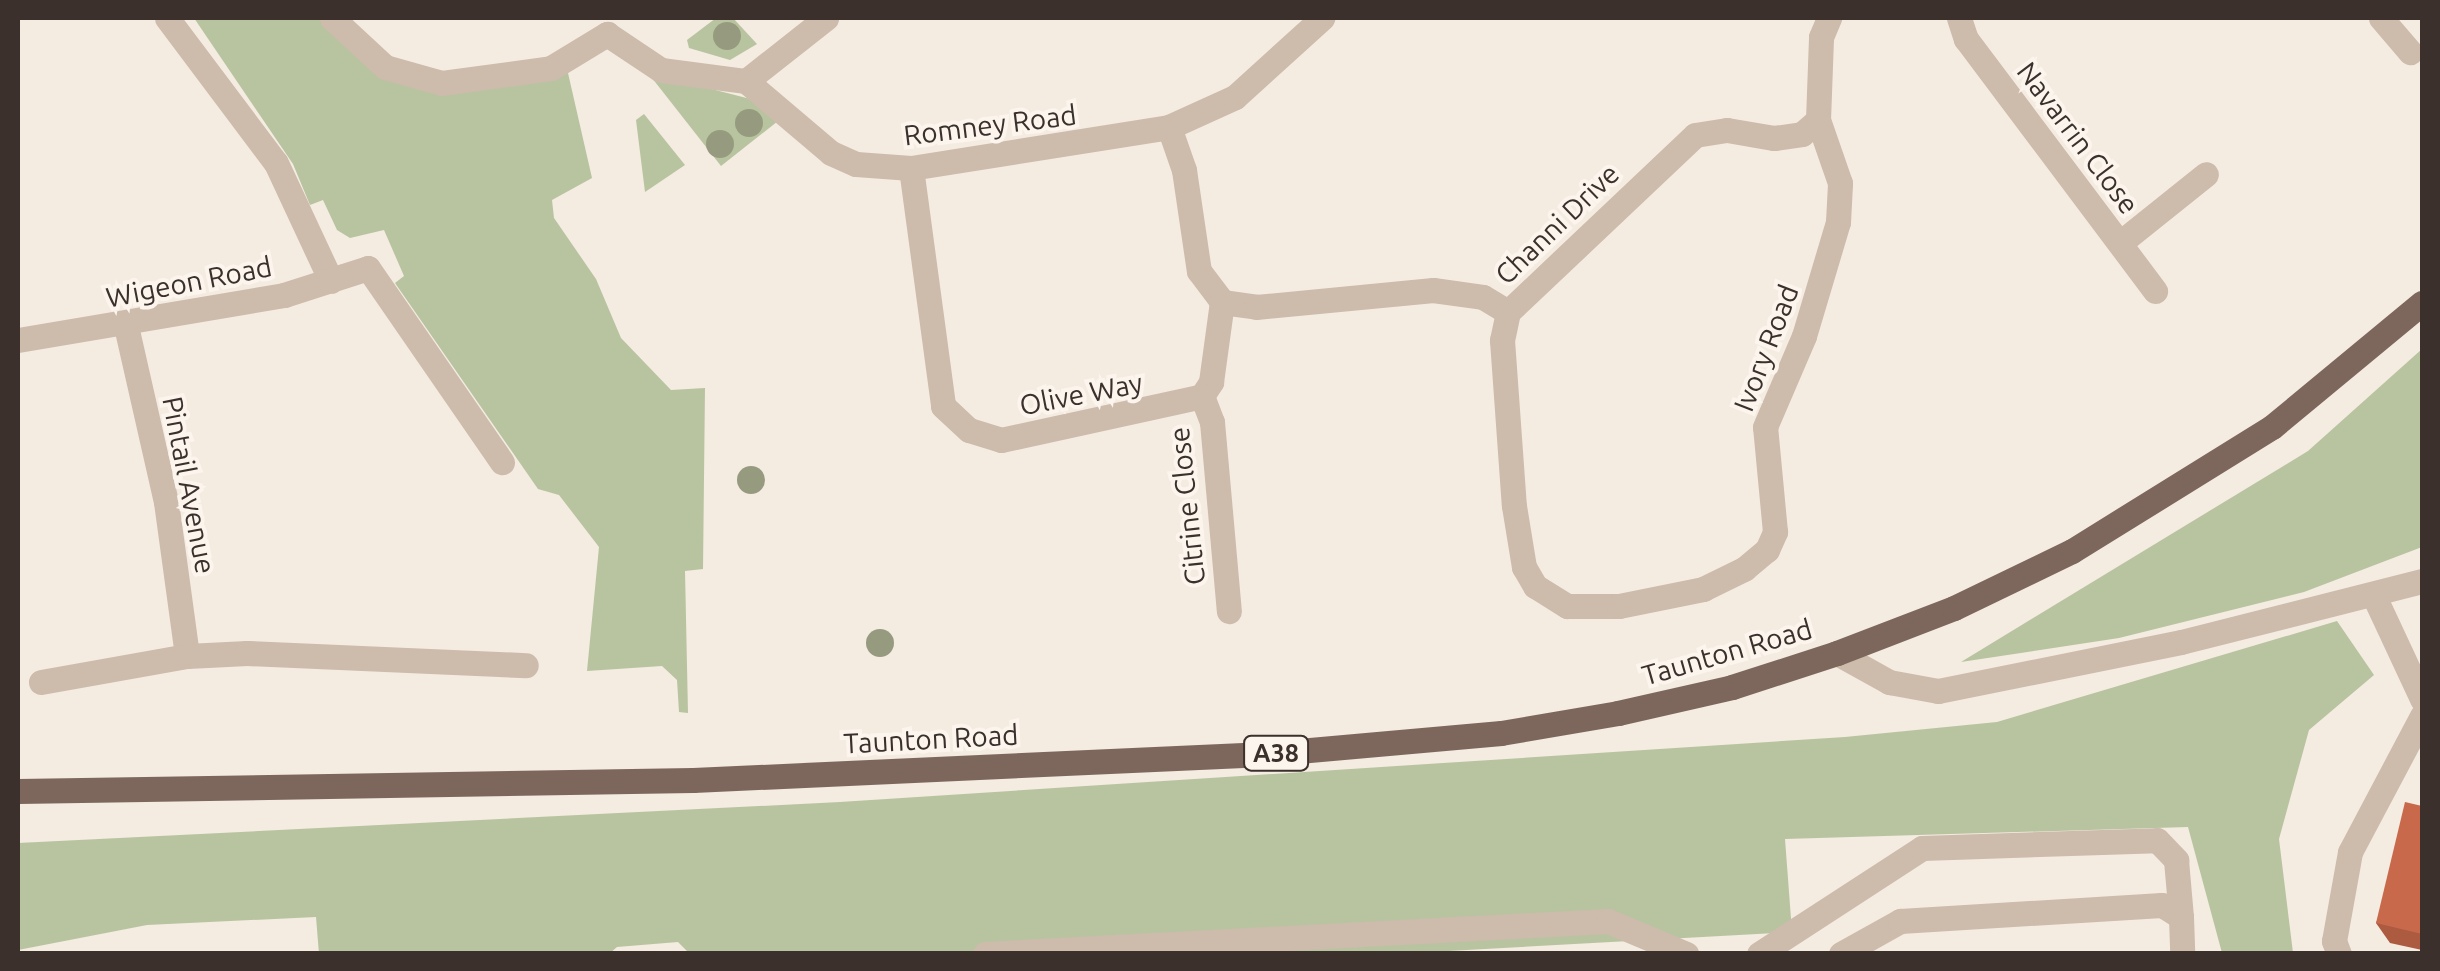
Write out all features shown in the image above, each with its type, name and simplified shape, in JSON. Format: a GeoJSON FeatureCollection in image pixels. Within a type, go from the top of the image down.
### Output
{"type":"FeatureCollection","features":[{"type":"Feature","properties":{"kind":"main road","name":"Taunton Road"},"geometry":{"type":"LineString","coordinates":[[18,791],[693,780],[1265,754],[1500,733],[1618,713],[1836,653],[1971,600],[2170,495],[2272,427],[2422,303]]}},
{"type":"Feature","properties":{"kind":"street"},"geometry":{"type":"LineString","coordinates":[[167,18],[276,163],[331,281]]}},
{"type":"Feature","properties":{"kind":"street"},"geometry":{"type":"LineString","coordinates":[[334,18],[386,68],[442,83],[551,68],[606,26],[661,70],[746,81],[826,18]]}},
{"type":"Feature","properties":{"kind":"street","name":"Romney Road"},"geometry":{"type":"LineString","coordinates":[[746,81],[831,153],[856,164],[911,168],[1169,126],[1236,97],[1322,18]]}},
{"type":"Feature","properties":{"kind":"street"},"geometry":{"type":"LineString","coordinates":[[1818,120],[1821,36],[1828,18]]}},
{"type":"Feature","properties":{"kind":"street","name":"Navarrin Close"},"geometry":{"type":"LineString","coordinates":[[1960,18],[1966,39],[2155,291]]}},
{"type":"Feature","properties":{"kind":"street"},"geometry":{"type":"LineString","coordinates":[[2381,18],[2410,52]]}},
{"type":"Feature","properties":{"kind":"street","name":"Channi Drive"},"geometry":{"type":"LineString","coordinates":[[1222,302],[1256,307],[1433,290],[1483,296],[1508,312],[1695,135],[1727,130],[1774,138],[1802,134],[1818,120]]}},
{"type":"Feature","properties":{"kind":"street","name":"Ivory Road"},"geometry":{"type":"LineString","coordinates":[[1508,312],[1502,340],[1514,506],[1524,566],[1535,586],[1567,606],[1619,606],[1703,589],[1744,569],[1766,550],[1775,532],[1764,427],[1816,304],[1838,222],[1840,183],[1818,120]]}},
{"type":"Feature","properties":{"kind":"street"},"geometry":{"type":"LineString","coordinates":[[1169,126],[1184,170],[1199,271],[1222,302],[1210,382],[1202,396]]}},
{"type":"Feature","properties":{"kind":"street","name":"Olive Way"},"geometry":{"type":"LineString","coordinates":[[911,168],[942,406],[969,430],[1001,440],[1202,396]]}},
{"type":"Feature","properties":{"kind":"street","name":"Navarrin Close"},"geometry":{"type":"LineString","coordinates":[[2120,243],[2206,174]]}},
{"type":"Feature","properties":{"kind":"street","name":"Wigeon Road"},"geometry":{"type":"LineString","coordinates":[[18,340],[126,326],[331,281],[368,268],[502,462]]}},
{"type":"Feature","properties":{"kind":"street","name":"Pintail Avenue"},"geometry":{"type":"LineString","coordinates":[[126,326],[166,502],[187,656]]}},
{"type":"Feature","properties":{"kind":"street","name":"Citrine Close"},"geometry":{"type":"LineString","coordinates":[[1202,396],[1212,422],[1229,611]]}},
{"type":"Feature","properties":{"kind":"street","name":"Taunton Road"},"geometry":{"type":"LineString","coordinates":[[1836,653],[1889,682],[1938,691],[2374,596],[2422,581]]}},
{"type":"Feature","properties":{"kind":"street"},"geometry":{"type":"LineString","coordinates":[[2374,596],[2422,698]]}},
{"type":"Feature","properties":{"kind":"street"},"geometry":{"type":"LineString","coordinates":[[40,682],[187,656],[246,654],[526,665]]}},
{"type":"Feature","properties":{"kind":"street"},"geometry":{"type":"LineString","coordinates":[[2339,954],[2334,941],[2350,852],[2422,716]]}},
{"type":"Feature","properties":{"kind":"street"},"geometry":{"type":"LineString","coordinates":[[1759,954],[1922,848],[2157,840],[2176,860],[2182,954]]}},
{"type":"Feature","properties":{"kind":"street"},"geometry":{"type":"LineString","coordinates":[[1841,954],[1900,921],[1923,918],[2162,905],[2181,918]]}},
{"type":"Feature","properties":{"kind":"street"},"geometry":{"type":"LineString","coordinates":[[985,954],[1608,921],[1686,954]]}},
{"type":"Feature","properties":{"kind":"green space"},"geometry":{"type":"Polygon","coordinates":[[[194,18],[323,18],[379,70],[420,90],[494,88],[568,73],[592,178],[552,200],[554,218],[596,279],[621,338],[671,390],[705,388],[703,569],[685,571],[688,713],[679,712],[677,680],[662,666],[587,671],[599,547],[559,495],[538,489],[395,283],[404,276],[384,230],[350,238],[337,230],[323,200],[310,205],[293,164],[194,18]]]}},
{"type":"Feature","properties":{"kind":"green space"},"geometry":{"type":"Polygon","coordinates":[[[716,18],[733,18],[757,44],[730,60],[689,48],[687,40],[716,18]]]}},
{"type":"Feature","properties":{"kind":"green space"},"geometry":{"type":"Polygon","coordinates":[[[661,76],[762,102],[778,121],[721,166],[652,78],[661,76]]]}},
{"type":"Feature","properties":{"kind":"green space"},"geometry":{"type":"Polygon","coordinates":[[[644,114],[685,165],[645,192],[636,120],[644,114]]]}},
{"type":"Feature","properties":{"kind":"green space"},"geometry":{"type":"Polygon","coordinates":[[[2422,349],[2422,547],[2304,592],[2119,638],[1961,662],[2308,451],[2422,349]]]}},
{"type":"Feature","properties":{"kind":"green space"},"geometry":{"type":"Polygon","coordinates":[[[2337,621],[2374,675],[2309,730],[2279,839],[2293,953],[2222,953],[2188,827],[1785,839],[1792,932],[1412,953],[690,954],[678,942],[617,947],[609,954],[319,954],[316,917],[147,925],[18,950],[18,843],[840,802],[1845,737],[1997,722],[2337,621]]]}},
{"type":"Feature","properties":{"kind":"building"},"geometry":{"type":"Polygon","coordinates":[[[2405,802],[2422,806],[2422,934],[2376,923],[2405,802]]]}}]}
